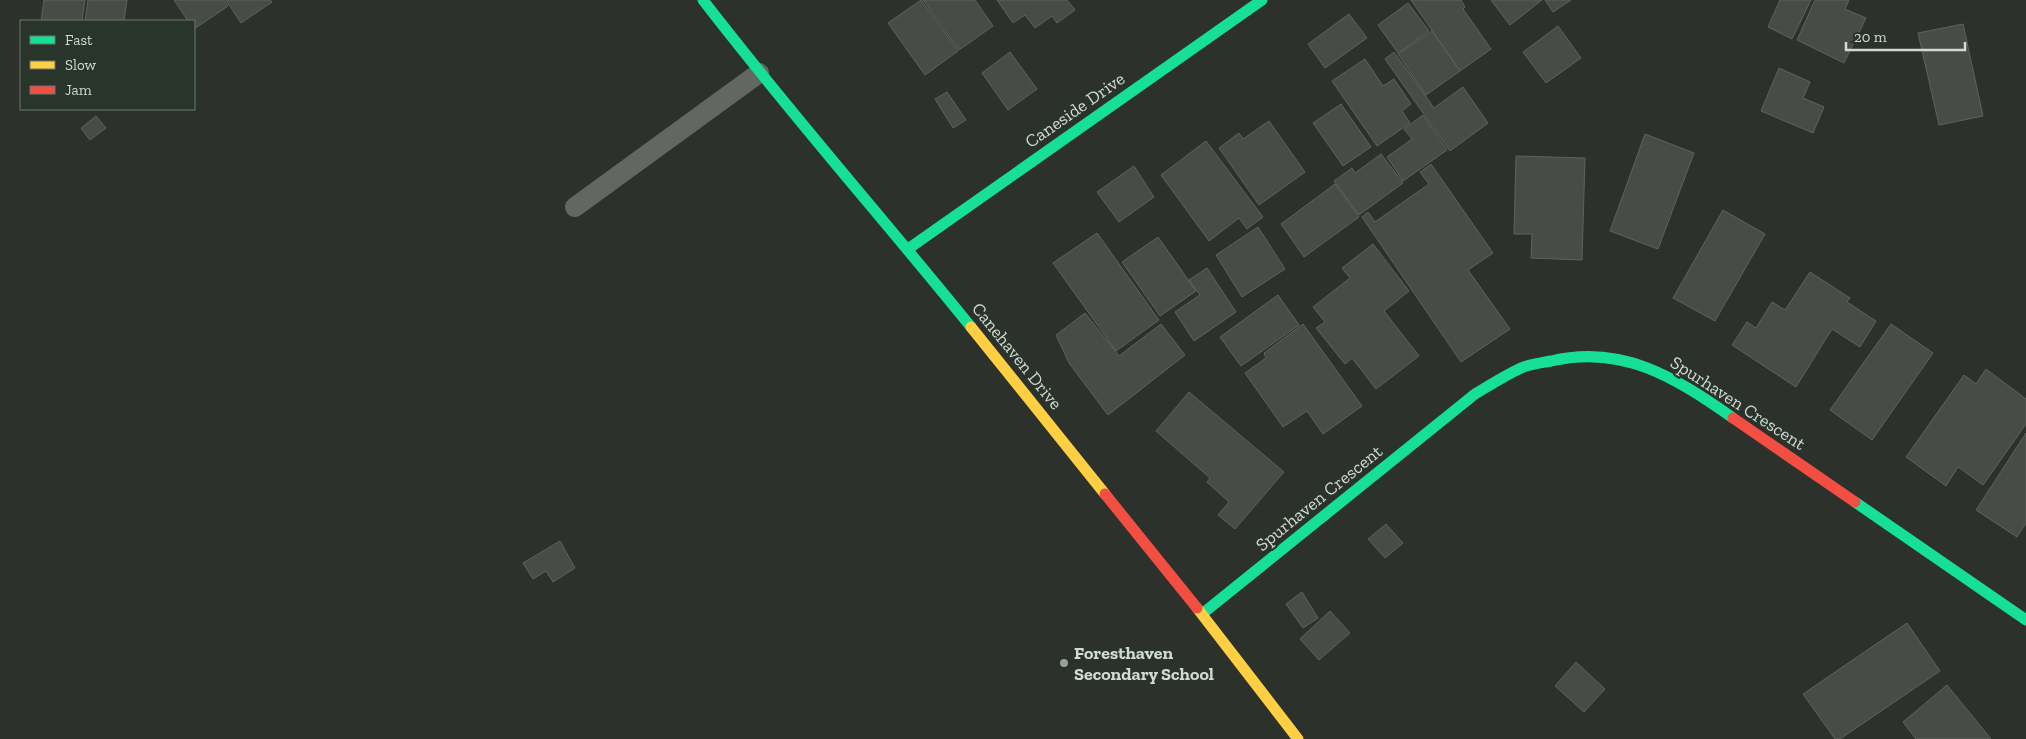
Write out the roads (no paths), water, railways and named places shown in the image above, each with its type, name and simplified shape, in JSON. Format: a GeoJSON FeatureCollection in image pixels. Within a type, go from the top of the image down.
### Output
{"type":"FeatureCollection","features":[{"type":"Feature","properties":{"kind":"street","name":"Canehaven Drive"},"geometry":{"type":"LineString","coordinates":[[703,0],[759,73],[908,249],[1202,614],[1298,739]]}},
{"type":"Feature","properties":{"kind":"street","name":"Caneside Drive"},"geometry":{"type":"LineString","coordinates":[[908,249],[1262,0]]}},
{"type":"Feature","properties":{"kind":"street","name":"Spurhaven Crescent"},"geometry":{"type":"LineString","coordinates":[[1202,614],[1475,394],[1524,367],[1566,356],[1612,357],[1649,367],[1703,397],[2026,620]]}},
{"type":"Feature","properties":{"kind":"lane"},"geometry":{"type":"LineString","coordinates":[[575,207],[759,73]]}},
{"type":"Feature","properties":{"kind":"place","name":"Foresthaven Secondary School"},"geometry":{"type":"Point","coordinates":[1064,663]}}]}
